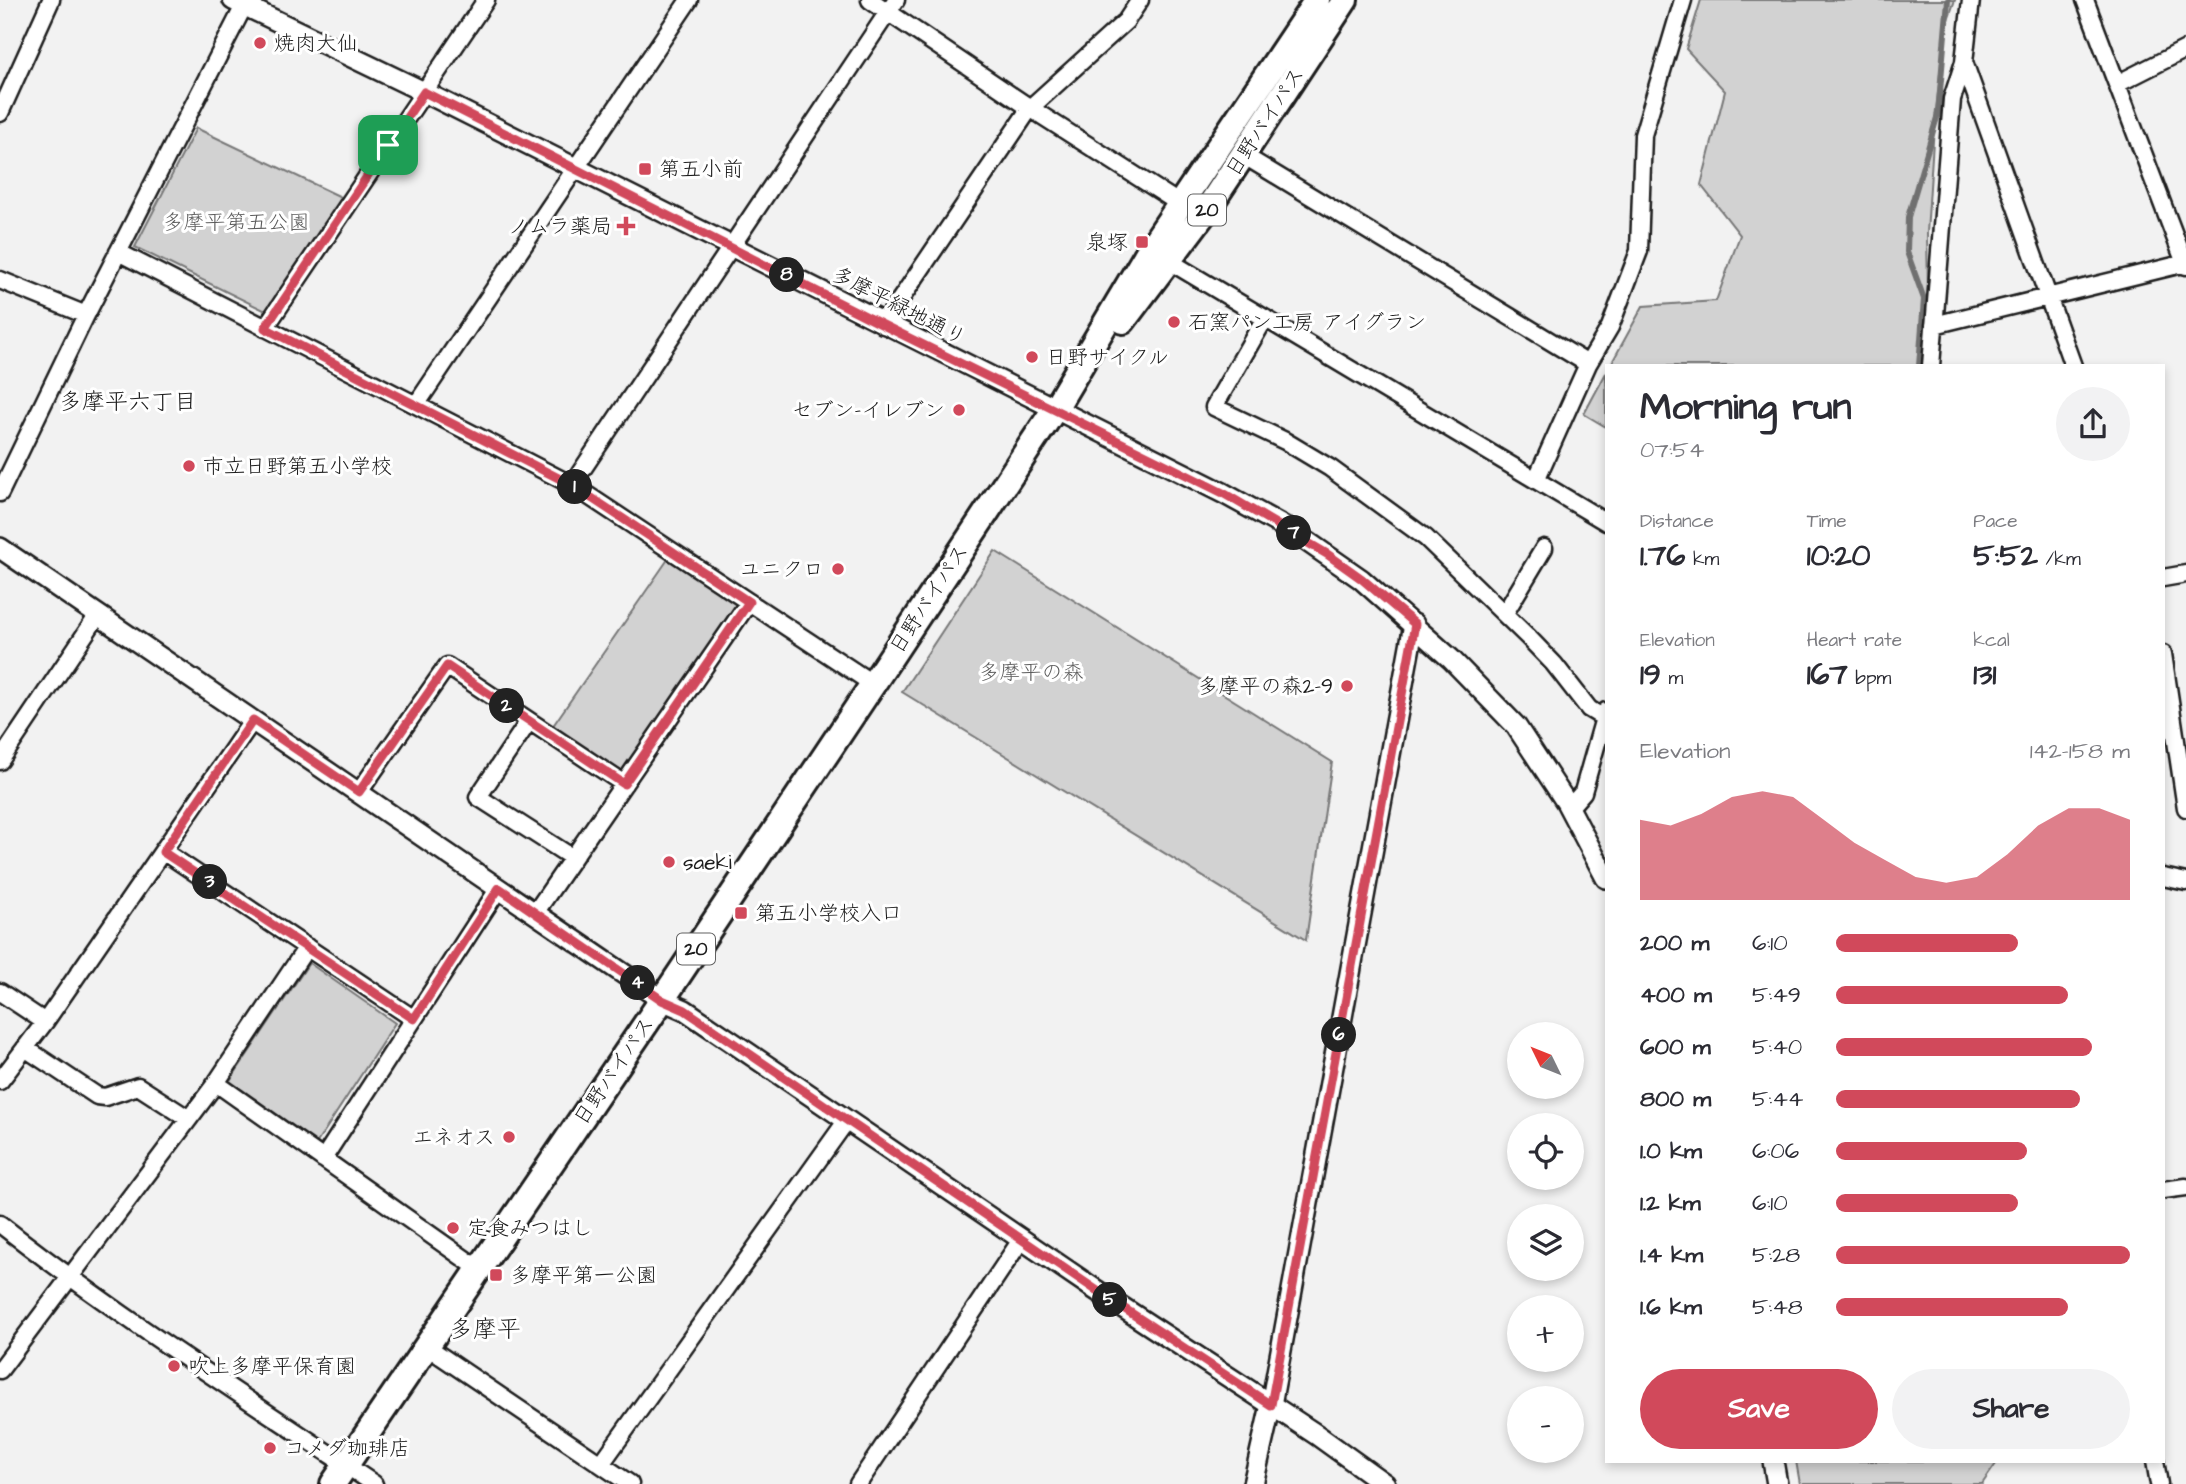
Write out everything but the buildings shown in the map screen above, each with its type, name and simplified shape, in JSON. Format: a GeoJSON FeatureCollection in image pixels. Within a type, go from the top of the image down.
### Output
{"type":"FeatureCollection","features":[{"type":"Feature","properties":{"kind":"highway","name":"日野バイパス"},"geometry":{"type":"LineString","coordinates":[[340,1475],[873,684],[1054,410],[1148,252],[1317,0]]}},
{"type":"Feature","properties":{"kind":"highway","name":"日野バイパス"},"geometry":{"type":"LineString","coordinates":[[1054,410],[1208,208],[1345,0]]}},
{"type":"Feature","properties":{"kind":"street"},"geometry":{"type":"LineString","coordinates":[[0,113],[51,0]]}},
{"type":"Feature","properties":{"kind":"street"},"geometry":{"type":"LineString","coordinates":[[265,328],[486,0]]}},
{"type":"Feature","properties":{"kind":"street"},"geometry":{"type":"LineString","coordinates":[[416,405],[689,0]]}},
{"type":"Feature","properties":{"kind":"street"},"geometry":{"type":"LineString","coordinates":[[870,0],[892,6],[1030,108],[1180,204]]}},
{"type":"Feature","properties":{"kind":"street"},"geometry":{"type":"LineString","coordinates":[[883,325],[1030,108],[1126,21],[1140,0]]}},
{"type":"Feature","properties":{"kind":"street"},"geometry":{"type":"LineString","coordinates":[[1536,480],[1587,364],[1611,327],[1639,251],[1643,135],[1683,0]]}},
{"type":"Feature","properties":{"kind":"street"},"geometry":{"type":"LineString","coordinates":[[1931,364],[1951,99],[1964,62],[1971,0]]}},
{"type":"Feature","properties":{"kind":"street"},"geometry":{"type":"LineString","coordinates":[[1934,325],[2186,264],[2085,0]]}},
{"type":"Feature","properties":{"kind":"street"},"geometry":{"type":"LineString","coordinates":[[0,493],[241,2]]}},
{"type":"Feature","properties":{"kind":"street","name":"多摩平緑地通り"},"geometry":{"type":"LineString","coordinates":[[241,2],[1223,493],[1292,531],[1362,579],[1415,624],[1516,726],[1569,808],[1605,876]]}},
{"type":"Feature","properties":{"kind":"street"},"geometry":{"type":"LineString","coordinates":[[572,485],[892,6]]}},
{"type":"Feature","properties":{"kind":"street"},"geometry":{"type":"LineString","coordinates":[[2117,84],[2186,49]]}},
{"type":"Feature","properties":{"kind":"street"},"geometry":{"type":"LineString","coordinates":[[1964,62],[2072,364]]}},
{"type":"Feature","properties":{"kind":"street"},"geometry":{"type":"LineString","coordinates":[[1242,155],[1587,364]]}},
{"type":"Feature","properties":{"kind":"street"},"geometry":{"type":"LineString","coordinates":[[118,252],[572,485],[873,684]]}},
{"type":"Feature","properties":{"kind":"street"},"geometry":{"type":"LineString","coordinates":[[1168,261],[1605,521]]}},
{"type":"Feature","properties":{"kind":"street"},"geometry":{"type":"LineString","coordinates":[[0,280],[86,315]]}},
{"type":"Feature","properties":{"kind":"street"},"geometry":{"type":"LineString","coordinates":[[1265,318],[1214,407],[1285,441],[1330,468],[1426,538],[1554,664],[1590,709],[1605,714],[1583,792],[1569,808]]}},
{"type":"Feature","properties":{"kind":"street"},"geometry":{"type":"LineString","coordinates":[[0,548],[662,1000],[685,1010],[1385,1484]]}},
{"type":"Feature","properties":{"kind":"street"},"geometry":{"type":"LineString","coordinates":[[1505,613],[1544,548]]}},
{"type":"Feature","properties":{"kind":"street"},"geometry":{"type":"LineString","coordinates":[[2165,578],[2186,574]]}},
{"type":"Feature","properties":{"kind":"street"},"geometry":{"type":"LineString","coordinates":[[535,914],[749,602]]}},
{"type":"Feature","properties":{"kind":"street"},"geometry":{"type":"LineString","coordinates":[[0,761],[98,615]]}},
{"type":"Feature","properties":{"kind":"street"},"geometry":{"type":"LineString","coordinates":[[1253,1484],[1271,1405],[1415,624]]}},
{"type":"Feature","properties":{"kind":"street"},"geometry":{"type":"LineString","coordinates":[[359,792],[447,666],[624,784]]}},
{"type":"Feature","properties":{"kind":"street"},"geometry":{"type":"LineString","coordinates":[[2165,667],[2186,808]]}},
{"type":"Feature","properties":{"kind":"street"},"geometry":{"type":"LineString","coordinates":[[0,1081],[45,1022],[253,720]]}},
{"type":"Feature","properties":{"kind":"street"},"geometry":{"type":"LineString","coordinates":[[529,721],[478,797],[573,858]]}},
{"type":"Feature","properties":{"kind":"street"},"geometry":{"type":"LineString","coordinates":[[163,852],[414,1019]]}},
{"type":"Feature","properties":{"kind":"street"},"geometry":{"type":"LineString","coordinates":[[2165,877],[2186,882]]}},
{"type":"Feature","properties":{"kind":"street"},"geometry":{"type":"LineString","coordinates":[[323,1159],[499,888]]}},
{"type":"Feature","properties":{"kind":"street"},"geometry":{"type":"LineString","coordinates":[[0,1370],[216,1083],[307,947]]}},
{"type":"Feature","properties":{"kind":"street"},"geometry":{"type":"LineString","coordinates":[[0,992],[45,1022]]}},
{"type":"Feature","properties":{"kind":"street"},"geometry":{"type":"LineString","coordinates":[[25,1048],[97,1096],[104,1097],[138,1086],[189,1119]]}},
{"type":"Feature","properties":{"kind":"street"},"geometry":{"type":"LineString","coordinates":[[216,1083],[479,1269]]}},
{"type":"Feature","properties":{"kind":"street"},"geometry":{"type":"LineString","coordinates":[[601,1464],[848,1121]]}},
{"type":"Feature","properties":{"kind":"street"},"geometry":{"type":"LineString","coordinates":[[2165,1190],[2186,1187]]}},
{"type":"Feature","properties":{"kind":"street"},"geometry":{"type":"LineString","coordinates":[[0,1224],[69,1278],[340,1475],[374,1484]]}},
{"type":"Feature","properties":{"kind":"street"},"geometry":{"type":"LineString","coordinates":[[858,1484],[1021,1240]]}},
{"type":"Feature","properties":{"kind":"street"},"geometry":{"type":"LineString","coordinates":[[426,1346],[630,1484]]}},
{"type":"Feature","properties":{"kind":"street"},"geometry":{"type":"LineString","coordinates":[[1773,1463],[1777,1484]]}},
{"type":"Feature","properties":{"kind":"street"},"geometry":{"type":"LineString","coordinates":[[2155,1463],[2159,1484]]}},
{"type":"Feature","properties":{"kind":"green space"},"geometry":{"type":"Polygon","coordinates":[[[1701,0],[1955,0],[1946,25],[1934,126],[1927,233],[1929,352],[1926,364],[1611,364],[1643,306],[1716,301],[1740,235],[1701,185],[1725,91],[1686,49],[1701,0]]]}},
{"type":"Feature","properties":{"kind":"green space","name":"多摩平第五公園"},"geometry":{"type":"Polygon","coordinates":[[[196,128],[343,198],[272,314],[135,247],[196,128]]]}},
{"type":"Feature","properties":{"kind":"green space"},"geometry":{"type":"Polygon","coordinates":[[[1605,375],[1605,426],[1584,414],[1605,375]]]}},
{"type":"Feature","properties":{"kind":"green space","name":"多摩平の森"},"geometry":{"type":"Polygon","coordinates":[[[995,551],[1332,762],[1306,940],[902,692],[995,551]]]}},
{"type":"Feature","properties":{"kind":"green space"},"geometry":{"type":"Polygon","coordinates":[[[673,552],[749,602],[624,784],[548,733],[673,552]]]}},
{"type":"Feature","properties":{"kind":"green space"},"geometry":{"type":"Polygon","coordinates":[[[309,963],[395,1023],[316,1144],[229,1082],[309,963]]]}},
{"type":"Feature","properties":{"kind":"green space"},"geometry":{"type":"Polygon","coordinates":[[[1796,1463],[1997,1463],[1982,1484],[1800,1484],[1796,1463]]]}},
{"type":"Feature","properties":{"kind":"waterway"},"geometry":{"type":"LineString","coordinates":[[1919,364],[1924,299],[1907,252],[1908,217],[1938,114],[1948,0]]}},
{"type":"Feature","properties":{"kind":"place","name":"焼肉大仙"},"geometry":{"type":"Point","coordinates":[260,43]}},
{"type":"Feature","properties":{"kind":"place","name":"第五小前"},"geometry":{"type":"Point","coordinates":[645,169]}},
{"type":"Feature","properties":{"kind":"place","name":"ノムラ薬局"},"geometry":{"type":"Point","coordinates":[626,226]}},
{"type":"Feature","properties":{"kind":"place","name":"泉塚"},"geometry":{"type":"Point","coordinates":[1142,242]}},
{"type":"Feature","properties":{"kind":"place","name":"石窯パン工房 アイグラン"},"geometry":{"type":"Point","coordinates":[1174,322]}},
{"type":"Feature","properties":{"kind":"place","name":"日野サイクル"},"geometry":{"type":"Point","coordinates":[1032,357]}},
{"type":"Feature","properties":{"kind":"place","name":"セブン-イレブン"},"geometry":{"type":"Point","coordinates":[959,410]}},
{"type":"Feature","properties":{"kind":"place","name":"市立日野第五小学校"},"geometry":{"type":"Point","coordinates":[189,466]}},
{"type":"Feature","properties":{"kind":"place","name":"ユニクロ"},"geometry":{"type":"Point","coordinates":[838,569]}},
{"type":"Feature","properties":{"kind":"place","name":"多摩平の森2-9"},"geometry":{"type":"Point","coordinates":[1347,686]}},
{"type":"Feature","properties":{"kind":"place","name":"saeki"},"geometry":{"type":"Point","coordinates":[669,862]}},
{"type":"Feature","properties":{"kind":"place","name":"第五小学校入口"},"geometry":{"type":"Point","coordinates":[741,913]}},
{"type":"Feature","properties":{"kind":"place","name":"エネオス"},"geometry":{"type":"Point","coordinates":[509,1137]}},
{"type":"Feature","properties":{"kind":"place","name":"定食みつはし"},"geometry":{"type":"Point","coordinates":[453,1228]}},
{"type":"Feature","properties":{"kind":"place","name":"多摩平第一公園"},"geometry":{"type":"Point","coordinates":[496,1275]}},
{"type":"Feature","properties":{"kind":"place","name":"吹上多摩平保育園"},"geometry":{"type":"Point","coordinates":[174,1366]}},
{"type":"Feature","properties":{"kind":"place","name":"コメダ珈琲店"},"geometry":{"type":"Point","coordinates":[270,1448]}},
{"type":"Feature","properties":{"kind":"district","name":"多摩平六丁目"},"geometry":{"type":"Point","coordinates":[128,402]}},
{"type":"Feature","properties":{"kind":"district","name":"多摩平"},"geometry":{"type":"Point","coordinates":[485,1330]}},
{"type":"Feature","properties":{"kind":"route"},"geometry":{"type":"LineString","coordinates":[[424,92],[883,325],[1223,493],[1292,531],[1327,554],[1362,579],[1415,624],[1271,1405],[1096,1290],[685,1010],[662,1000],[499,888],[414,1019],[163,852],[253,720],[359,792],[447,666],[624,784],[749,602],[572,485],[265,328],[388,145],[424,92]]}}]}
